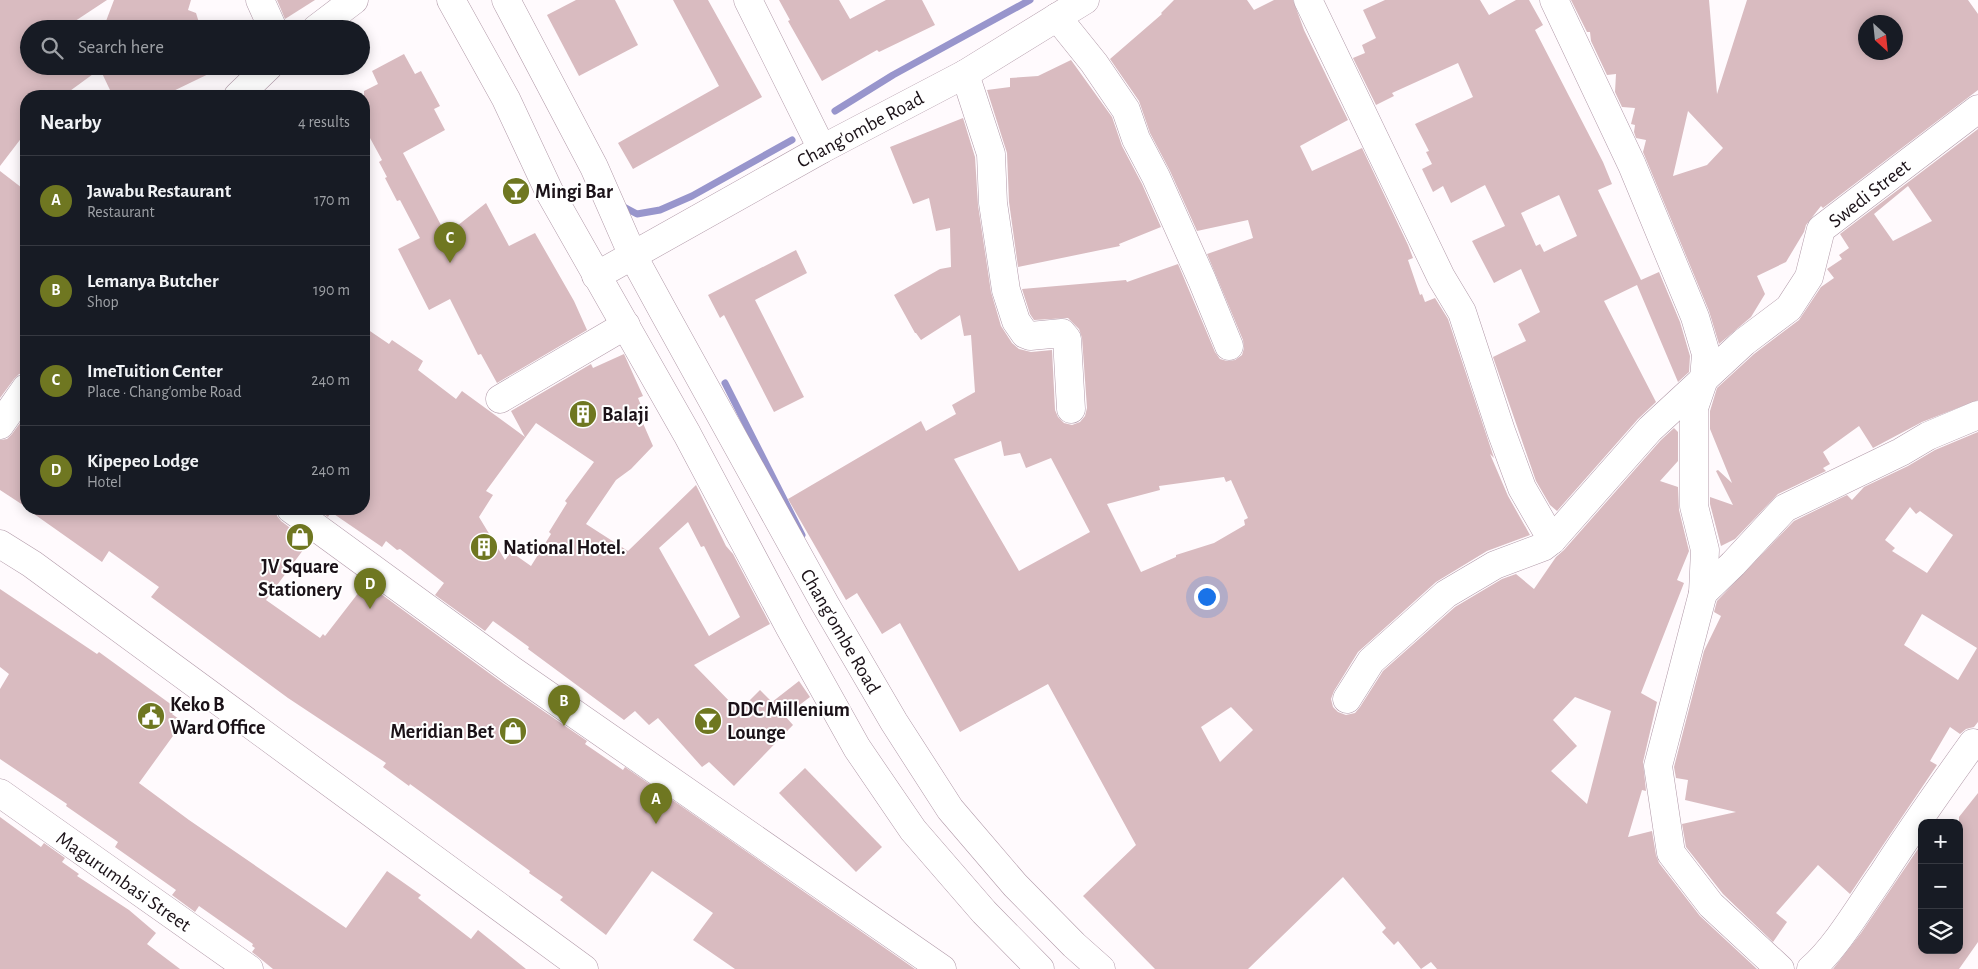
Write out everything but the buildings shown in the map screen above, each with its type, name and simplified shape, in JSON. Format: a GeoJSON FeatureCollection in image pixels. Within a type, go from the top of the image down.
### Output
{"type":"FeatureCollection","features":[{"type":"Feature","properties":{"kind":"street"},"geometry":{"type":"LineString","coordinates":[[260,0],[269,20]]}},
{"type":"Feature","properties":{"kind":"street"},"geometry":{"type":"LineString","coordinates":[[328,20],[354,0]]}},
{"type":"Feature","properties":{"kind":"street","name":"Chang'ombe Road"},"geometry":{"type":"LineString","coordinates":[[451,0],[506,99],[549,191],[687,434],[790,628],[858,748],[913,830],[984,912],[1040,969]]}},
{"type":"Feature","properties":{"kind":"street","name":"Chang'ombe Road"},"geometry":{"type":"LineString","coordinates":[[506,0],[594,167],[633,256],[825,604],[894,722],[950,808],[1015,885],[1100,969]]}},
{"type":"Feature","properties":{"kind":"street"},"geometry":{"type":"LineString","coordinates":[[748,0],[822,148]]}},
{"type":"Feature","properties":{"kind":"street","name":"Chang'ombe Road"},"geometry":{"type":"LineString","coordinates":[[596,276],[822,148],[965,74],[1085,0]]}},
{"type":"Feature","properties":{"kind":"street"},"geometry":{"type":"LineString","coordinates":[[1308,0],[1441,277],[1462,312],[1522,488],[1552,540],[1543,547],[1495,565],[1446,594],[1371,661],[1347,699]]}},
{"type":"Feature","properties":{"kind":"street"},"geometry":{"type":"LineString","coordinates":[[1554,0],[1632,165],[1695,317],[1706,354],[1704,379],[1694,408],[1694,506],[1705,550],[1703,593],[1658,766],[1671,853],[1711,905],[1780,969]]}},
{"type":"Feature","properties":{"kind":"street"},"geometry":{"type":"LineString","coordinates":[[1058,17],[1094,63],[1126,110],[1136,139],[1156,177],[1202,280],[1228,346]]}},
{"type":"Feature","properties":{"kind":"street"},"geometry":{"type":"LineString","coordinates":[[965,74],[991,154],[992,203],[1006,290],[1016,321],[1025,334],[1030,336],[1062,333],[1066,339],[1071,409]]}},
{"type":"Feature","properties":{"kind":"street"},"geometry":{"type":"LineString","coordinates":[[244,90],[260,75]]}},
{"type":"Feature","properties":{"kind":"street","name":"Swedi Street"},"geometry":{"type":"LineString","coordinates":[[1552,540],[1650,429],[1744,342],[1789,308],[1809,277],[1821,229],[1978,109]]}},
{"type":"Feature","properties":{"kind":"street"},"geometry":{"type":"LineString","coordinates":[[500,400],[626,325]]}},
{"type":"Feature","properties":{"kind":"street"},"geometry":{"type":"LineString","coordinates":[[0,424],[20,396]]}},
{"type":"Feature","properties":{"kind":"street"},"geometry":{"type":"LineString","coordinates":[[1703,593],[1734,564],[1786,508],[1901,452],[1928,436],[1978,415]]}},
{"type":"Feature","properties":{"kind":"street"},"geometry":{"type":"LineString","coordinates":[[299,515],[513,671],[942,969]]}},
{"type":"Feature","properties":{"kind":"street"},"geometry":{"type":"LineString","coordinates":[[0,544],[32,564],[584,969]]}},
{"type":"Feature","properties":{"kind":"street"},"geometry":{"type":"LineString","coordinates":[[1705,550],[1734,564]]}},
{"type":"Feature","properties":{"kind":"street"},"geometry":{"type":"LineString","coordinates":[[1810,969],[1819,962],[1854,916],[1918,820],[1973,743]]}},
{"type":"Feature","properties":{"kind":"street","name":"Magurumbasi Street"},"geometry":{"type":"LineString","coordinates":[[0,793],[249,969]]}},
{"type":"Feature","properties":{"kind":"waterway"},"geometry":{"type":"LineString","coordinates":[[835,111],[893,75],[1030,0]]}},
{"type":"Feature","properties":{"kind":"waterway"},"geometry":{"type":"LineString","coordinates":[[622,206],[637,214],[660,210],[692,196],[792,140]]}},
{"type":"Feature","properties":{"kind":"waterway"},"geometry":{"type":"LineString","coordinates":[[725,383],[802,535]]}},
{"type":"Feature","properties":{"kind":"place","name":"Mingi Bar"},"geometry":{"type":"Point","coordinates":[516,191]}},
{"type":"Feature","properties":{"kind":"place","name":"ImeTuition Center"},"geometry":{"type":"Point","coordinates":[450,263]}},
{"type":"Feature","properties":{"kind":"place","name":"Balaji"},"geometry":{"type":"Point","coordinates":[583,414]}},
{"type":"Feature","properties":{"kind":"place","name":"JV Square Stationery"},"geometry":{"type":"Point","coordinates":[300,537]}},
{"type":"Feature","properties":{"kind":"place","name":"National Hotel."},"geometry":{"type":"Point","coordinates":[484,547]}},
{"type":"Feature","properties":{"kind":"place","name":"Kipepeo Lodge"},"geometry":{"type":"Point","coordinates":[370,609]}},
{"type":"Feature","properties":{"kind":"place","name":"Keko B Ward Office"},"geometry":{"type":"Point","coordinates":[151,716]}},
{"type":"Feature","properties":{"kind":"place","name":"DDC Millenium Lounge"},"geometry":{"type":"Point","coordinates":[708,721]}},
{"type":"Feature","properties":{"kind":"place","name":"Lemanya Butcher"},"geometry":{"type":"Point","coordinates":[564,726]}},
{"type":"Feature","properties":{"kind":"place","name":"Meridian Bet"},"geometry":{"type":"Point","coordinates":[513,731]}},
{"type":"Feature","properties":{"kind":"place","name":"Jawabu Restaurant"},"geometry":{"type":"Point","coordinates":[656,824]}}]}
